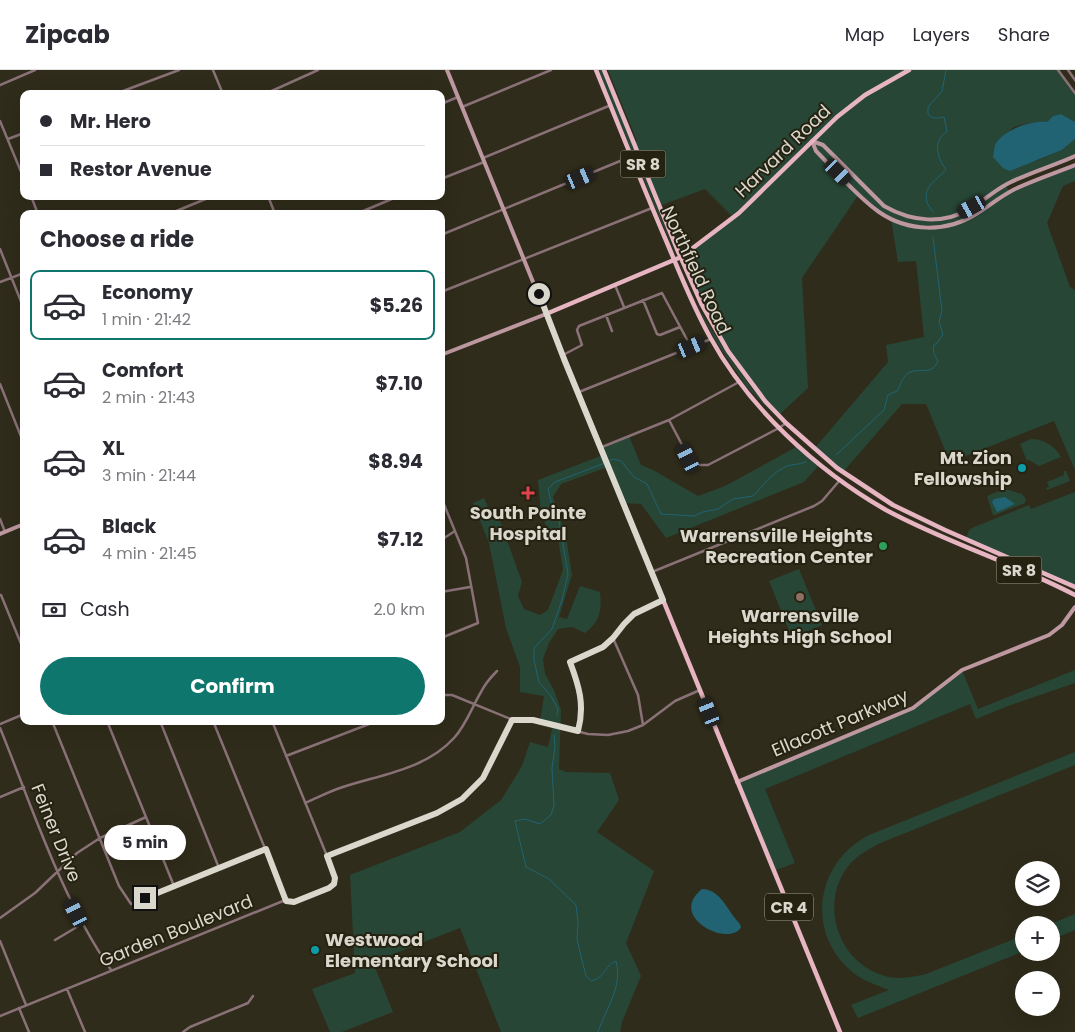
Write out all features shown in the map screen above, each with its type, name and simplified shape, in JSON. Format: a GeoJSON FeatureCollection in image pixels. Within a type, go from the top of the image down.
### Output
{"type":"FeatureCollection","features":[{"type":"Feature","properties":{"kind":"main road","name":"Northfield Road"},"geometry":{"type":"LineString","coordinates":[[596,70],[674,261],[711,339],[740,382],[779,428],[813,459],[840,480],[886,510],[920,527],[1075,595]]}},
{"type":"Feature","properties":{"kind":"main road","name":"Northfield Road"},"geometry":{"type":"LineString","coordinates":[[604,70],[702,305],[724,345],[765,401],[786,423],[837,468],[893,505],[1075,587]]}},
{"type":"Feature","properties":{"kind":"main road","name":"Harvard Road"},"geometry":{"type":"LineString","coordinates":[[546,314],[681,258],[739,214],[812,141],[865,95],[908,70]]}},
{"type":"Feature","properties":{"kind":"main road","name":"CR 4"},"geometry":{"type":"LineString","coordinates":[[546,314],[840,1032]]}},
{"type":"Feature","properties":{"kind":"street"},"geometry":{"type":"LineString","coordinates":[[0,84],[35,70]]}},
{"type":"Feature","properties":{"kind":"street"},"geometry":{"type":"LineString","coordinates":[[126,90],[179,70]]}},
{"type":"Feature","properties":{"kind":"street"},"geometry":{"type":"LineString","coordinates":[[213,70],[221,90]]}},
{"type":"Feature","properties":{"kind":"street"},"geometry":{"type":"LineString","coordinates":[[274,90],[318,70]]}},
{"type":"Feature","properties":{"kind":"street","name":"CR 4"},"geometry":{"type":"LineString","coordinates":[[447,70],[546,314]]}},
{"type":"Feature","properties":{"kind":"street"},"geometry":{"type":"LineString","coordinates":[[462,107],[551,70]]}},
{"type":"Feature","properties":{"kind":"street"},"geometry":{"type":"LineString","coordinates":[[1060,70],[1075,93]]}},
{"type":"Feature","properties":{"kind":"street"},"geometry":{"type":"LineString","coordinates":[[1068,70],[1075,80]]}},
{"type":"Feature","properties":{"kind":"street"},"geometry":{"type":"LineString","coordinates":[[445,102],[458,97]]}},
{"type":"Feature","properties":{"kind":"street"},"geometry":{"type":"LineString","coordinates":[[445,177],[610,106]]}},
{"type":"Feature","properties":{"kind":"street"},"geometry":{"type":"LineString","coordinates":[[0,121],[20,169]]}},
{"type":"Feature","properties":{"kind":"street"},"geometry":{"type":"LineString","coordinates":[[8,140],[20,135]]}},
{"type":"Feature","properties":{"kind":"street"},"geometry":{"type":"LineString","coordinates":[[812,141],[823,144],[881,203],[907,217],[934,220],[960,214],[1005,186],[1075,156]]}},
{"type":"Feature","properties":{"kind":"street"},"geometry":{"type":"LineString","coordinates":[[812,141],[816,151],[876,209],[903,224],[929,228],[953,225],[965,221],[1009,192],[1075,165]]}},
{"type":"Feature","properties":{"kind":"street"},"geometry":{"type":"LineString","coordinates":[[445,233],[638,154]]}},
{"type":"Feature","properties":{"kind":"street"},"geometry":{"type":"LineString","coordinates":[[1005,186],[1009,192]]}},
{"type":"Feature","properties":{"kind":"street"},"geometry":{"type":"LineString","coordinates":[[179,210],[202,200]]}},
{"type":"Feature","properties":{"kind":"street"},"geometry":{"type":"LineString","coordinates":[[366,210],[389,200]]}},
{"type":"Feature","properties":{"kind":"street"},"geometry":{"type":"LineString","coordinates":[[876,209],[881,203]]}},
{"type":"Feature","properties":{"kind":"street"},"geometry":{"type":"LineString","coordinates":[[976,205],[981,211]]}},
{"type":"Feature","properties":{"kind":"street"},"geometry":{"type":"LineString","coordinates":[[445,290],[652,208]]}},
{"type":"Feature","properties":{"kind":"street"},"geometry":{"type":"LineString","coordinates":[[0,249],[20,299]]}},
{"type":"Feature","properties":{"kind":"street"},"geometry":{"type":"LineString","coordinates":[[0,282],[20,275]]}},
{"type":"Feature","properties":{"kind":"street"},"geometry":{"type":"LineString","coordinates":[[615,286],[624,308]]}},
{"type":"Feature","properties":{"kind":"street"},"geometry":{"type":"LineString","coordinates":[[562,355],[582,345],[577,327],[660,293],[664,294],[691,347]]}},
{"type":"Feature","properties":{"kind":"street"},"geometry":{"type":"LineString","coordinates":[[643,300],[657,334],[660,335],[680,327]]}},
{"type":"Feature","properties":{"kind":"street"},"geometry":{"type":"LineString","coordinates":[[445,353],[546,314]]}},
{"type":"Feature","properties":{"kind":"street"},"geometry":{"type":"LineString","coordinates":[[606,315],[612,332]]}},
{"type":"Feature","properties":{"kind":"street"},"geometry":{"type":"LineString","coordinates":[[578,393],[711,339]]}},
{"type":"Feature","properties":{"kind":"street"},"geometry":{"type":"LineString","coordinates":[[600,448],[669,420],[740,382]]}},
{"type":"Feature","properties":{"kind":"street"},"geometry":{"type":"LineString","coordinates":[[0,384],[20,434]]}},
{"type":"Feature","properties":{"kind":"street"},"geometry":{"type":"LineString","coordinates":[[669,420],[688,458],[697,465],[708,465],[786,423]]}},
{"type":"Feature","properties":{"kind":"street"},"geometry":{"type":"LineString","coordinates":[[652,572],[814,506],[822,501],[840,480]]}},
{"type":"Feature","properties":{"kind":"street"},"geometry":{"type":"LineString","coordinates":[[445,506],[469,568],[470,587],[478,623],[445,636]]}},
{"type":"Feature","properties":{"kind":"street"},"geometry":{"type":"LineString","coordinates":[[0,519],[5,532]]}},
{"type":"Feature","properties":{"kind":"street"},"geometry":{"type":"LineString","coordinates":[[0,534],[20,526]]}},
{"type":"Feature","properties":{"kind":"street"},"geometry":{"type":"LineString","coordinates":[[445,537],[455,530]]}},
{"type":"Feature","properties":{"kind":"street"},"geometry":{"type":"LineString","coordinates":[[445,591],[470,587]]}},
{"type":"Feature","properties":{"kind":"street"},"geometry":{"type":"LineString","coordinates":[[1,595],[20,641]]}},
{"type":"Feature","properties":{"kind":"street"},"geometry":{"type":"LineString","coordinates":[[578,731],[582,712],[581,699],[570,662],[596,651],[613,638],[634,614],[663,600]]}},
{"type":"Feature","properties":{"kind":"street","name":"Ellacott Parkway"},"geometry":{"type":"LineString","coordinates":[[737,782],[913,708],[962,670],[1049,634],[1062,625],[1075,607]]}},
{"type":"Feature","properties":{"kind":"street"},"geometry":{"type":"LineString","coordinates":[[613,638],[638,695],[643,725]]}},
{"type":"Feature","properties":{"kind":"street"},"geometry":{"type":"LineString","coordinates":[[305,802],[341,788],[387,775],[441,749],[462,727],[482,690],[497,671]]}},
{"type":"Feature","properties":{"kind":"street"},"geometry":{"type":"LineString","coordinates":[[445,695],[452,695],[474,703],[512,720],[533,720],[578,731],[608,735],[628,731],[643,725],[675,701],[700,690]]}},
{"type":"Feature","properties":{"kind":"street"},"geometry":{"type":"LineString","coordinates":[[0,724],[20,716]]}},
{"type":"Feature","properties":{"kind":"street"},"geometry":{"type":"LineString","coordinates":[[274,725],[327,856],[437,813],[462,799],[483,778],[512,720]]}},
{"type":"Feature","properties":{"kind":"street"},"geometry":{"type":"LineString","coordinates":[[54,725],[119,886],[131,904],[266,849]]}},
{"type":"Feature","properties":{"kind":"street"},"geometry":{"type":"LineString","coordinates":[[110,725],[174,886]]}},
{"type":"Feature","properties":{"kind":"street"},"geometry":{"type":"LineString","coordinates":[[162,725],[219,868]]}},
{"type":"Feature","properties":{"kind":"street"},"geometry":{"type":"LineString","coordinates":[[214,725],[286,901]]}},
{"type":"Feature","properties":{"kind":"street"},"geometry":{"type":"LineString","coordinates":[[286,756],[367,725]]}},
{"type":"Feature","properties":{"kind":"street","name":"Feiner Drive"},"geometry":{"type":"LineString","coordinates":[[0,728],[57,870],[82,924],[111,970]]}},
{"type":"Feature","properties":{"kind":"street"},"geometry":{"type":"LineString","coordinates":[[0,797],[24,787]]}},
{"type":"Feature","properties":{"kind":"street"},"geometry":{"type":"LineString","coordinates":[[0,918],[25,902],[77,852],[100,838],[146,817]]}},
{"type":"Feature","properties":{"kind":"street","name":"Garden Boulevard"},"geometry":{"type":"LineString","coordinates":[[0,1016],[286,901],[294,902],[334,884],[335,878],[327,856]]}},
{"type":"Feature","properties":{"kind":"street"},"geometry":{"type":"LineString","coordinates":[[55,940],[82,924]]}},
{"type":"Feature","properties":{"kind":"street"},"geometry":{"type":"LineString","coordinates":[[0,941],[26,1005]]}},
{"type":"Feature","properties":{"kind":"street"},"geometry":{"type":"LineString","coordinates":[[67,988],[85,1032]]}},
{"type":"Feature","properties":{"kind":"street"},"geometry":{"type":"LineString","coordinates":[[183,1032],[190,1026],[248,1003],[253,996]]}},
{"type":"Feature","properties":{"kind":"street"},"geometry":{"type":"LineString","coordinates":[[19,1008],[29,1032]]}},
{"type":"Feature","properties":{"kind":"green space"},"geometry":{"type":"Polygon","coordinates":[[[598,70],[602,70],[632,143],[637,141],[608,70],[1058,70],[1075,93],[1075,122],[1061,114],[1053,116],[1047,122],[1014,127],[1001,138],[1036,161],[1062,150],[1075,139],[1075,156],[1006,185],[1009,192],[1075,165],[1075,181],[1063,186],[1047,223],[1070,287],[1075,290],[1075,470],[1054,421],[950,462],[926,404],[902,404],[843,472],[814,449],[888,362],[886,345],[924,337],[916,261],[898,262],[891,219],[859,194],[802,278],[808,388],[779,415],[765,401],[717,333],[681,257],[733,217],[705,189],[659,206],[634,149],[633,151],[631,150],[598,70]]]}},
{"type":"Feature","properties":{"kind":"green space"},"geometry":{"type":"Polygon","coordinates":[[[636,159],[638,160],[678,259],[654,205],[636,159]]]}},
{"type":"Feature","properties":{"kind":"green space"},"geometry":{"type":"Polygon","coordinates":[[[680,268],[697,306],[727,354],[753,390],[777,418],[746,386],[717,343],[693,299],[680,268]]]}},
{"type":"Feature","properties":{"kind":"green space"},"geometry":{"type":"Polygon","coordinates":[[[629,436],[641,465],[698,496],[725,486],[798,446],[820,464],[804,482],[666,538],[641,504],[623,503],[608,467],[561,484],[553,497],[566,536],[572,575],[559,617],[567,619],[580,586],[600,592],[601,599],[599,615],[590,629],[585,633],[572,627],[558,629],[549,643],[543,659],[545,674],[554,690],[561,710],[559,769],[566,772],[610,773],[619,800],[597,832],[654,871],[626,943],[641,976],[622,1022],[620,1032],[501,1032],[460,928],[373,962],[393,1012],[342,1032],[330,1032],[312,989],[355,973],[350,875],[460,832],[501,800],[522,766],[530,742],[548,747],[553,725],[540,722],[544,696],[520,692],[520,667],[506,628],[489,543],[473,503],[484,498],[491,515],[499,518],[522,582],[518,596],[524,609],[540,615],[548,610],[563,570],[557,532],[550,533],[541,514],[538,480],[603,455],[600,448],[629,436]]]}},
{"type":"Feature","properties":{"kind":"green space"},"geometry":{"type":"Polygon","coordinates":[[[1031,439],[1049,444],[1061,457],[1039,466],[1029,460],[1027,461],[1020,444],[1031,439]]]}},
{"type":"Feature","properties":{"kind":"green space"},"geometry":{"type":"Polygon","coordinates":[[[1064,471],[1066,471],[1070,481],[1047,490],[1046,488],[1049,487],[1047,482],[1064,475],[1064,471]]]}},
{"type":"Feature","properties":{"kind":"green space"},"geometry":{"type":"Polygon","coordinates":[[[1005,489],[1022,494],[1026,499],[1025,503],[993,515],[987,496],[1005,489]]]}},
{"type":"Feature","properties":{"kind":"green space"},"geometry":{"type":"Polygon","coordinates":[[[1075,492],[1075,587],[966,539],[969,530],[974,527],[1029,505],[1031,509],[1075,492]]]}},
{"type":"Feature","properties":{"kind":"green space"},"geometry":{"type":"Polygon","coordinates":[[[799,569],[822,625],[792,638],[769,581],[799,569]]]}},
{"type":"Feature","properties":{"kind":"green space"},"geometry":{"type":"Polygon","coordinates":[[[962,670],[978,709],[1075,670],[1075,683],[976,719],[970,704],[765,789],[795,863],[774,871],[737,782],[913,708],[962,670]]]}},
{"type":"Feature","properties":{"kind":"green space"},"geometry":{"type":"Polygon","coordinates":[[[1075,752],[1075,765],[878,844],[860,855],[850,864],[840,879],[835,895],[834,912],[844,945],[868,969],[885,976],[900,978],[926,974],[1015,939],[1015,955],[858,1018],[851,1005],[889,990],[857,976],[834,952],[826,934],[822,915],[823,896],[829,878],[838,861],[852,847],[869,835],[1075,752]]]}},
{"type":"Feature","properties":{"kind":"green space"},"geometry":{"type":"Polygon","coordinates":[[[1075,914],[1075,930],[1060,936],[1060,920],[1075,914]]]}},
{"type":"Feature","properties":{"kind":"water"},"geometry":{"type":"Polygon","coordinates":[[[1061,114],[1075,122],[1075,139],[1062,150],[1010,171],[1003,168],[993,157],[995,145],[1004,135],[1026,124],[1047,122],[1053,116],[1061,114]]]}},
{"type":"Feature","properties":{"kind":"water"},"geometry":{"type":"Polygon","coordinates":[[[1005,497],[1015,504],[997,512],[992,502],[994,499],[1005,497]]]}},
{"type":"Feature","properties":{"kind":"water"},"geometry":{"type":"Polygon","coordinates":[[[702,889],[713,892],[725,903],[741,926],[735,933],[715,932],[704,927],[696,919],[692,910],[693,900],[702,889]]]}},
{"type":"Feature","properties":{"kind":"waterway"},"geometry":{"type":"LineString","coordinates":[[933,212],[928,205],[926,196],[929,187],[946,169],[940,160],[938,144],[940,138],[947,131],[944,117],[931,117],[928,114],[928,107],[942,91],[946,70]]}},
{"type":"Feature","properties":{"kind":"waterway"},"geometry":{"type":"LineString","coordinates":[[836,455],[884,410],[888,395],[897,391],[907,374],[932,369],[938,361],[933,348],[943,334],[939,322],[942,311],[933,237]]}},
{"type":"Feature","properties":{"kind":"waterway"},"geometry":{"type":"LineString","coordinates":[[609,461],[613,459],[621,461],[634,477],[647,484],[661,514],[694,516],[718,509],[733,499],[753,496],[781,469],[806,462]]}},
{"type":"Feature","properties":{"kind":"waterway"},"geometry":{"type":"LineString","coordinates":[[557,715],[558,709],[551,696],[539,682],[534,660],[534,648],[552,629],[562,600],[568,574],[559,520],[553,511],[548,489],[555,482],[605,463]]}},
{"type":"Feature","properties":{"kind":"waterway"},"geometry":{"type":"LineString","coordinates":[[554,735],[555,747],[552,768],[554,805],[551,815],[540,824],[525,819],[515,821],[526,867],[549,879],[576,905],[577,939],[586,976],[591,981],[596,979],[616,961],[618,971],[613,997],[598,1032]]}},
{"type":"Feature","properties":{"kind":"place","name":"Mt. Zion Fellowship"},"geometry":{"type":"Point","coordinates":[1022,468]}},
{"type":"Feature","properties":{"kind":"place","name":"South Pointe Hospital"},"geometry":{"type":"Point","coordinates":[528,493]}},
{"type":"Feature","properties":{"kind":"place","name":"Warrensville Heights Recreation Center"},"geometry":{"type":"Point","coordinates":[883,546]}},
{"type":"Feature","properties":{"kind":"place","name":"Warrensville Heights High School"},"geometry":{"type":"Point","coordinates":[800,597]}},
{"type":"Feature","properties":{"kind":"place","name":"Westwood Elementary School"},"geometry":{"type":"Point","coordinates":[315,950]}},
{"type":"Feature","properties":{"kind":"route"},"geometry":{"type":"LineString","coordinates":[[145,898],[266,849],[286,901],[294,902],[329,888],[334,884],[335,878],[327,856],[437,813],[462,799],[483,778],[512,720],[533,720],[578,731],[582,712],[581,699],[570,662],[603,647],[634,614],[663,600],[539,294]]}}]}
